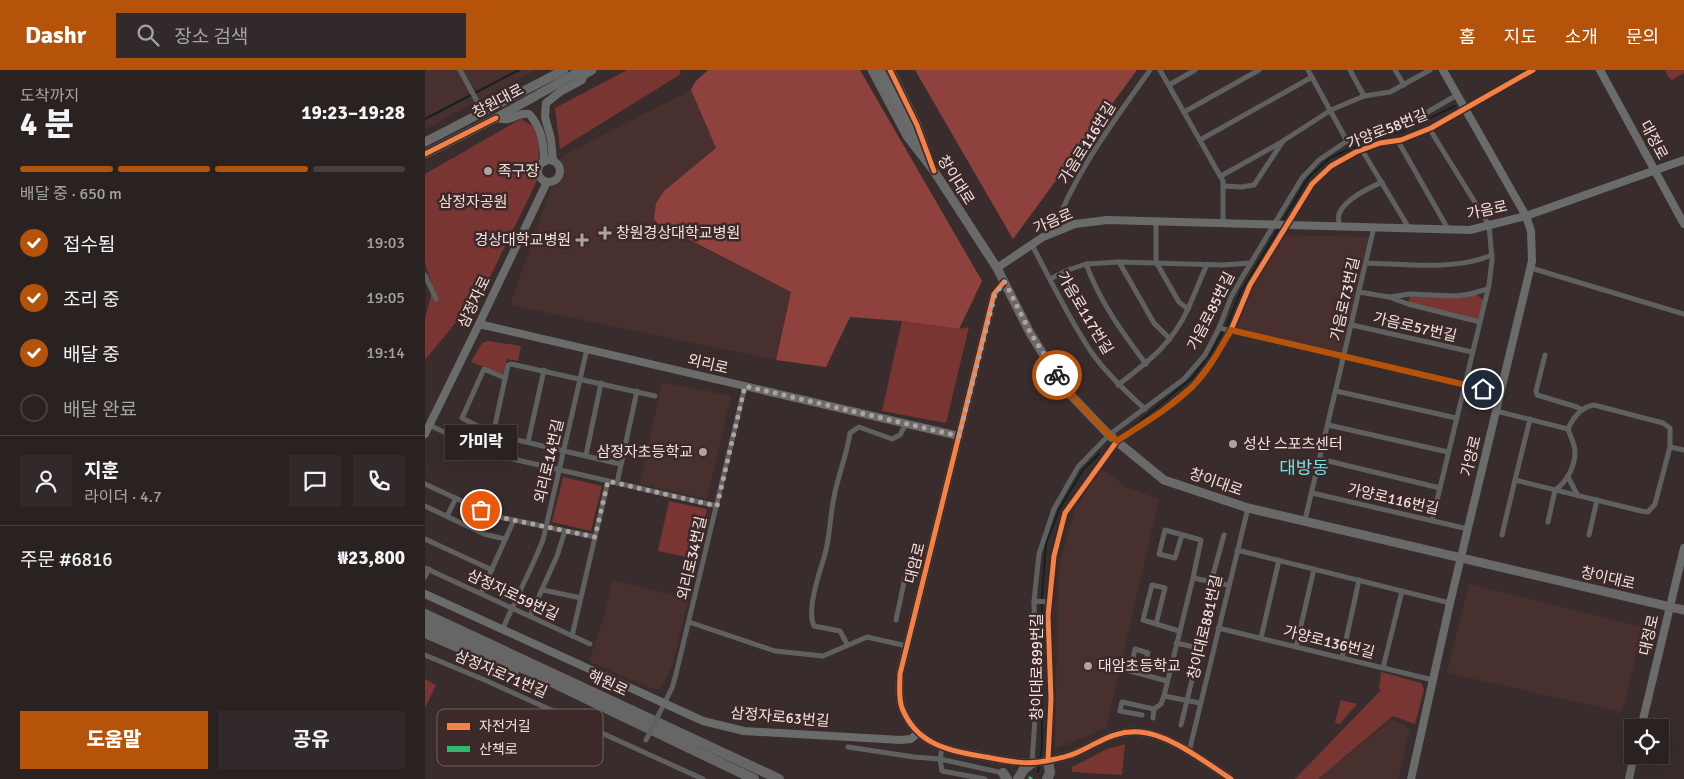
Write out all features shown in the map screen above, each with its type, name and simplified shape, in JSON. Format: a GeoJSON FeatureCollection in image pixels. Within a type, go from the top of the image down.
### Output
{"type":"FeatureCollection","features":[{"type":"Feature","properties":{"kind":"highway","name":"해원로"},"geometry":{"type":"LineString","coordinates":[[425,614],[779,779]]}},
{"type":"Feature","properties":{"kind":"highway","name":"해원로"},"geometry":{"type":"LineString","coordinates":[[425,623],[753,779]]}},
{"type":"Feature","properties":{"kind":"highway"},"geometry":{"type":"LineString","coordinates":[[425,633],[513,670],[549,681]]}},
{"type":"Feature","properties":{"kind":"highway"},"geometry":{"type":"LineString","coordinates":[[1047,779],[1050,773],[1048,760]]}},
{"type":"Feature","properties":{"kind":"highway"},"geometry":{"type":"LineString","coordinates":[[1022,778],[1032,763]]}},
{"type":"Feature","properties":{"kind":"main road"},"geometry":{"type":"LineString","coordinates":[[540,83],[555,70]]}},
{"type":"Feature","properties":{"kind":"main road","name":"창원대로"},"geometry":{"type":"LineString","coordinates":[[425,142],[563,70]]}},
{"type":"Feature","properties":{"kind":"main road"},"geometry":{"type":"LineString","coordinates":[[872,70],[907,136],[934,171]]}},
{"type":"Feature","properties":{"kind":"main road"},"geometry":{"type":"LineString","coordinates":[[890,70],[917,125],[934,171]]}},
{"type":"Feature","properties":{"kind":"main road","name":"창원대로"},"geometry":{"type":"LineString","coordinates":[[425,155],[587,71]]}},
{"type":"Feature","properties":{"kind":"main road","name":"창이대로"},"geometry":{"type":"LineString","coordinates":[[934,171],[997,268],[1030,332],[1064,388],[1109,435],[1164,480],[1248,508],[1684,610]]}},
{"type":"Feature","properties":{"kind":"street","name":"창이대로"},"geometry":{"type":"LineString","coordinates":[[880,70],[934,171]]}},
{"type":"Feature","properties":{"kind":"street","name":"가음로116번길"},"geometry":{"type":"LineString","coordinates":[[1053,233],[1062,208],[1094,152],[1150,70]]}},
{"type":"Feature","properties":{"kind":"street"},"geometry":{"type":"LineString","coordinates":[[1160,70],[1221,176],[1223,181],[1223,223]]}},
{"type":"Feature","properties":{"kind":"street"},"geometry":{"type":"LineString","coordinates":[[1169,85],[1195,70]]}},
{"type":"Feature","properties":{"kind":"street"},"geometry":{"type":"LineString","coordinates":[[1184,112],[1259,70]]}},
{"type":"Feature","properties":{"kind":"street"},"geometry":{"type":"LineString","coordinates":[[1308,70],[1347,141]]}},
{"type":"Feature","properties":{"kind":"street"},"geometry":{"type":"LineString","coordinates":[[1350,70],[1364,96]]}},
{"type":"Feature","properties":{"kind":"street"},"geometry":{"type":"LineString","coordinates":[[1395,70],[1404,85]]}},
{"type":"Feature","properties":{"kind":"street"},"geometry":{"type":"LineString","coordinates":[[1221,176],[1283,141],[1331,110],[1364,96],[1390,92],[1430,70]]}},
{"type":"Feature","properties":{"kind":"street","name":"가양로"},"geometry":{"type":"LineString","coordinates":[[1411,779],[1450,603],[1531,268],[1533,246],[1526,216],[1443,70]]}},
{"type":"Feature","properties":{"kind":"street","name":"가양로58번길"},"geometry":{"type":"LineString","coordinates":[[1117,441],[1165,409],[1193,386],[1214,360],[1231,330],[1250,285],[1286,225],[1312,184],[1331,166],[1380,143],[1398,141],[1429,128],[1533,70]]}},
{"type":"Feature","properties":{"kind":"street","name":"대정로"},"geometry":{"type":"LineString","coordinates":[[1600,70],[1684,224]]}},
{"type":"Feature","properties":{"kind":"street","name":"삼정자로"},"geometry":{"type":"LineString","coordinates":[[425,434],[547,182],[555,181],[560,174],[558,164],[553,161],[551,139],[545,117],[546,103],[560,92],[582,80],[587,71]]}},
{"type":"Feature","properties":{"kind":"street"},"geometry":{"type":"LineString","coordinates":[[462,73],[483,113]]}},
{"type":"Feature","properties":{"kind":"street"},"geometry":{"type":"LineString","coordinates":[[1200,140],[1312,78]]}},
{"type":"Feature","properties":{"kind":"street","name":"가음로85번길"},"geometry":{"type":"LineString","coordinates":[[1032,763],[1036,703],[1034,601],[1039,554],[1054,509],[1078,467],[1109,435],[1184,378],[1205,354],[1219,328],[1231,297],[1302,178],[1319,160],[1347,141],[1374,130],[1405,124],[1457,95]]}},
{"type":"Feature","properties":{"kind":"street"},"geometry":{"type":"LineString","coordinates":[[496,118],[506,121],[529,114],[541,132],[544,146],[544,162]]}},
{"type":"Feature","properties":{"kind":"street"},"geometry":{"type":"LineString","coordinates":[[1429,128],[1489,225]]}},
{"type":"Feature","properties":{"kind":"street"},"geometry":{"type":"LineString","coordinates":[[1223,186],[1241,187],[1254,185],[1283,141]]}},
{"type":"Feature","properties":{"kind":"street"},"geometry":{"type":"LineString","coordinates":[[1398,141],[1448,229]]}},
{"type":"Feature","properties":{"kind":"street"},"geometry":{"type":"LineString","coordinates":[[1362,150],[1409,228]]}},
{"type":"Feature","properties":{"kind":"street","name":"가음로"},"geometry":{"type":"LineString","coordinates":[[997,268],[1043,237],[1075,224],[1107,220],[1471,230],[1526,216],[1684,160]]}},
{"type":"Feature","properties":{"kind":"street"},"geometry":{"type":"LineString","coordinates":[[547,182],[543,181],[539,174],[539,166],[544,162],[553,161]]}},
{"type":"Feature","properties":{"kind":"street"},"geometry":{"type":"LineString","coordinates":[[1339,226],[1339,214],[1345,206],[1359,194],[1383,182]]}},
{"type":"Feature","properties":{"kind":"street"},"geometry":{"type":"LineString","coordinates":[[1156,221],[1156,262],[1179,302],[1188,310]]}},
{"type":"Feature","properties":{"kind":"street","name":"가음로57번길"},"geometry":{"type":"LineString","coordinates":[[1432,520],[1488,290],[1492,255],[1489,225]]}},
{"type":"Feature","properties":{"kind":"street","name":"가음로73번길"},"geometry":{"type":"LineString","coordinates":[[1305,520],[1375,227]]}},
{"type":"Feature","properties":{"kind":"street","name":"가음로117번길"},"geometry":{"type":"LineString","coordinates":[[1032,245],[1093,354],[1118,385],[1145,409]]}},
{"type":"Feature","properties":{"kind":"street"},"geometry":{"type":"LineString","coordinates":[[1366,263],[1448,264],[1469,262],[1492,255]]}},
{"type":"Feature","properties":{"kind":"street"},"geometry":{"type":"LineString","coordinates":[[1119,262],[1154,323],[1170,339]]}},
{"type":"Feature","properties":{"kind":"street"},"geometry":{"type":"LineString","coordinates":[[1050,279],[1086,264],[1119,262],[1251,263]]}},
{"type":"Feature","properties":{"kind":"street"},"geometry":{"type":"LineString","coordinates":[[1086,264],[1094,287],[1116,324],[1146,364]]}},
{"type":"Feature","properties":{"kind":"street"},"geometry":{"type":"LineString","coordinates":[[1118,385],[1159,352],[1180,326],[1207,264]]}},
{"type":"Feature","properties":{"kind":"street"},"geometry":{"type":"LineString","coordinates":[[1531,268],[1684,314]]}},
{"type":"Feature","properties":{"kind":"street"},"geometry":{"type":"LineString","coordinates":[[425,275],[436,299]]}},
{"type":"Feature","properties":{"kind":"street","name":"대암로"},"geometry":{"type":"LineString","coordinates":[[1005,282],[995,294],[900,674],[900,693],[902,707],[918,733],[942,748],[1015,762],[1032,763],[1048,760]]}},
{"type":"Feature","properties":{"kind":"street","name":"가음로57번길"},"geometry":{"type":"LineString","coordinates":[[1389,297],[1410,294],[1456,296],[1488,290]]}},
{"type":"Feature","properties":{"kind":"street","name":"가음로57번길"},"geometry":{"type":"LineString","coordinates":[[1359,292],[1389,297],[1408,304],[1480,322]]}},
{"type":"Feature","properties":{"kind":"street","name":"외리로"},"geometry":{"type":"LineString","coordinates":[[479,324],[959,436]]}},
{"type":"Feature","properties":{"kind":"street","name":"가음로57번길"},"geometry":{"type":"LineString","coordinates":[[1352,325],[1472,352]]}},
{"type":"Feature","properties":{"kind":"street"},"geometry":{"type":"LineString","coordinates":[[1219,328],[1501,393]]}},
{"type":"Feature","properties":{"kind":"street","name":"외리로14번길"},"geometry":{"type":"LineString","coordinates":[[502,630],[535,559],[546,527],[587,350]]}},
{"type":"Feature","properties":{"kind":"street"},"geometry":{"type":"LineString","coordinates":[[1545,356],[1536,391],[1537,395],[1577,406],[1582,410]]}},
{"type":"Feature","properties":{"kind":"street"},"geometry":{"type":"LineString","coordinates":[[489,453],[508,365],[544,370],[655,396]]}},
{"type":"Feature","properties":{"kind":"street"},"geometry":{"type":"LineString","coordinates":[[505,378],[484,369],[462,418],[493,434],[620,464]]}},
{"type":"Feature","properties":{"kind":"street"},"geometry":{"type":"LineString","coordinates":[[528,442],[544,370]]}},
{"type":"Feature","properties":{"kind":"street"},"geometry":{"type":"LineString","coordinates":[[586,455],[601,383]]}},
{"type":"Feature","properties":{"kind":"street","name":"외리로34번길"},"geometry":{"type":"LineString","coordinates":[[641,750],[664,704],[676,674],[745,386]]}},
{"type":"Feature","properties":{"kind":"street"},"geometry":{"type":"LineString","coordinates":[[1336,391],[1456,418]]}},
{"type":"Feature","properties":{"kind":"street"},"geometry":{"type":"LineString","coordinates":[[617,483],[637,392]]}},
{"type":"Feature","properties":{"kind":"street"},"geometry":{"type":"LineString","coordinates":[[1515,480],[1555,490],[1578,496],[1648,512],[1652,510],[1655,504],[1670,446],[1670,428],[1663,423],[1594,405],[1587,406],[1572,420],[1568,429],[1575,451],[1568,477],[1555,490],[1548,522]]}},
{"type":"Feature","properties":{"kind":"street"},"geometry":{"type":"LineString","coordinates":[[1497,411],[1568,429]]}},
{"type":"Feature","properties":{"kind":"street"},"geometry":{"type":"LineString","coordinates":[[1502,535],[1529,419]]}},
{"type":"Feature","properties":{"kind":"street"},"geometry":{"type":"LineString","coordinates":[[847,644],[840,632],[814,626],[812,621],[813,603],[825,553],[834,496],[848,451],[850,434],[859,427],[892,439],[900,435],[906,424]]}},
{"type":"Feature","properties":{"kind":"street"},"geometry":{"type":"LineString","coordinates":[[429,425],[489,453],[717,506]]}},
{"type":"Feature","properties":{"kind":"street"},"geometry":{"type":"LineString","coordinates":[[1328,425],[1448,452]]}},
{"type":"Feature","properties":{"kind":"street","name":"창이대로899번길"},"geometry":{"type":"LineString","coordinates":[[1048,760],[1051,700],[1048,616],[1054,556],[1065,513],[1117,441]]}},
{"type":"Feature","properties":{"kind":"street"},"geometry":{"type":"LineString","coordinates":[[1670,446],[1684,450]]}},
{"type":"Feature","properties":{"kind":"street"},"geometry":{"type":"LineString","coordinates":[[1320,459],[1440,488]]}},
{"type":"Feature","properties":{"kind":"street"},"geometry":{"type":"LineString","coordinates":[[1568,477],[1578,496]]}},
{"type":"Feature","properties":{"kind":"street"},"geometry":{"type":"LineString","coordinates":[[572,636],[608,481]]}},
{"type":"Feature","properties":{"kind":"street"},"geometry":{"type":"LineString","coordinates":[[425,484],[494,516],[595,537]]}},
{"type":"Feature","properties":{"kind":"street","name":"가양로116번길"},"geometry":{"type":"LineString","coordinates":[[1312,493],[1468,529]]}},
{"type":"Feature","properties":{"kind":"street"},"geometry":{"type":"LineString","coordinates":[[447,516],[456,498]]}},
{"type":"Feature","properties":{"kind":"street"},"geometry":{"type":"LineString","coordinates":[[1589,535],[1597,500]]}},
{"type":"Feature","properties":{"kind":"street"},"geometry":{"type":"LineString","coordinates":[[425,506],[485,534],[505,539]]}},
{"type":"Feature","properties":{"kind":"street","name":"창이대로881번길"},"geometry":{"type":"LineString","coordinates":[[1189,752],[1248,508]]}},
{"type":"Feature","properties":{"kind":"street"},"geometry":{"type":"LineString","coordinates":[[1054,509],[1065,513]]}},
{"type":"Feature","properties":{"kind":"street"},"geometry":{"type":"LineString","coordinates":[[481,593],[514,520]]}},
{"type":"Feature","properties":{"kind":"street"},"geometry":{"type":"LineString","coordinates":[[1142,715],[1120,711],[1122,702],[1154,709],[1161,704],[1164,696],[1201,540],[1165,530],[1159,554],[1175,558],[1182,535]]}},
{"type":"Feature","properties":{"kind":"street"},"geometry":{"type":"LineString","coordinates":[[530,616],[557,556],[565,531]]}},
{"type":"Feature","properties":{"kind":"street"},"geometry":{"type":"LineString","coordinates":[[1211,582],[1224,535]]}},
{"type":"Feature","properties":{"kind":"street"},"geometry":{"type":"LineString","coordinates":[[425,539],[492,570]]}},
{"type":"Feature","properties":{"kind":"street","name":"대정로"},"geometry":{"type":"LineString","coordinates":[[1643,719],[1684,548]]}},
{"type":"Feature","properties":{"kind":"street"},"geometry":{"type":"LineString","coordinates":[[1237,550],[1450,603]]}},
{"type":"Feature","properties":{"kind":"street"},"geometry":{"type":"LineString","coordinates":[[1261,638],[1279,560]]}},
{"type":"Feature","properties":{"kind":"street"},"geometry":{"type":"LineString","coordinates":[[425,577],[427,568]]}},
{"type":"Feature","properties":{"kind":"street","name":"삼정자로59번길"},"geometry":{"type":"LineString","coordinates":[[427,568],[590,644]]}},
{"type":"Feature","properties":{"kind":"street"},"geometry":{"type":"LineString","coordinates":[[1297,647],[1314,569]]}},
{"type":"Feature","properties":{"kind":"street"},"geometry":{"type":"LineString","coordinates":[[895,620],[906,573]]}},
{"type":"Feature","properties":{"kind":"street"},"geometry":{"type":"LineString","coordinates":[[1193,578],[1228,585]]}},
{"type":"Feature","properties":{"kind":"street"},"geometry":{"type":"LineString","coordinates":[[1342,658],[1359,580]]}},
{"type":"Feature","properties":{"kind":"street"},"geometry":{"type":"LineString","coordinates":[[1156,624],[1165,588],[1152,585],[1143,620],[1156,624],[1179,631]]}},
{"type":"Feature","properties":{"kind":"street"},"geometry":{"type":"LineString","coordinates":[[1176,644],[1199,648],[1213,589]]}},
{"type":"Feature","properties":{"kind":"street"},"geometry":{"type":"LineString","coordinates":[[543,590],[581,598]]}},
{"type":"Feature","properties":{"kind":"street"},"geometry":{"type":"LineString","coordinates":[[1383,668],[1402,591]]}},
{"type":"Feature","properties":{"kind":"street","name":"삼정자로63번길"},"geometry":{"type":"LineString","coordinates":[[425,594],[703,721],[745,731],[901,740],[911,739],[918,733]]}},
{"type":"Feature","properties":{"kind":"street"},"geometry":{"type":"LineString","coordinates":[[1034,601],[1049,602]]}},
{"type":"Feature","properties":{"kind":"street"},"geometry":{"type":"LineString","coordinates":[[689,622],[775,650],[823,656],[847,644],[867,637],[907,646]]}},
{"type":"Feature","properties":{"kind":"street","name":"가양로136번길"},"geometry":{"type":"LineString","coordinates":[[1218,628],[1433,680]]}},
{"type":"Feature","properties":{"kind":"street"},"geometry":{"type":"LineString","coordinates":[[1142,674],[1148,653],[1135,649],[1130,671],[1167,681]]}},
{"type":"Feature","properties":{"kind":"street"},"geometry":{"type":"LineString","coordinates":[[1181,725],[1198,655]]}},
{"type":"Feature","properties":{"kind":"street","name":"삼정자로71번길"},"geometry":{"type":"LineString","coordinates":[[425,656],[549,709]]}},
{"type":"Feature","properties":{"kind":"street"},"geometry":{"type":"LineString","coordinates":[[1164,696],[1200,703]]}},
{"type":"Feature","properties":{"kind":"street"},"geometry":{"type":"LineString","coordinates":[[1153,718],[1154,709]]}},
{"type":"Feature","properties":{"kind":"street"},"geometry":{"type":"LineString","coordinates":[[1048,760],[1075,753],[1109,736],[1137,732],[1151,733],[1163,737],[1231,779]]}},
{"type":"Feature","properties":{"kind":"street","name":"삼정자로71번길"},"geometry":{"type":"LineString","coordinates":[[603,733],[703,779]]}},
{"type":"Feature","properties":{"kind":"street"},"geometry":{"type":"LineString","coordinates":[[848,747],[940,759],[1005,776]]}},
{"type":"Feature","properties":{"kind":"street"},"geometry":{"type":"LineString","coordinates":[[942,748],[940,759],[942,771],[985,779]]}},
{"type":"Feature","properties":{"kind":"street"},"geometry":{"type":"LineString","coordinates":[[1629,779],[1632,764]]}},
{"type":"Feature","properties":{"kind":"shaded area"},"geometry":{"type":"Polygon","coordinates":[[[425,70],[535,70],[425,129],[425,70]]]}},
{"type":"Feature","properties":{"kind":"shaded area"},"geometry":{"type":"Polygon","coordinates":[[[708,70],[860,70],[982,281],[959,329],[902,321],[850,317],[826,367],[776,360],[791,292],[657,223],[654,219],[656,203],[665,190],[716,148],[691,90],[695,82],[708,70]]]}},
{"type":"Feature","properties":{"kind":"shaded area"},"geometry":{"type":"Polygon","coordinates":[[[915,70],[1137,70],[1013,239],[915,70]]]}},
{"type":"Feature","properties":{"kind":"shaded area","name":"창원경상대학교병원"},"geometry":{"type":"Polygon","coordinates":[[[691,90],[716,148],[665,190],[654,219],[659,225],[791,292],[776,360],[510,305],[562,156],[691,90]]]}},
{"type":"Feature","properties":{"kind":"shaded area"},"geometry":{"type":"Polygon","coordinates":[[[1284,235],[1369,237],[1343,353],[1236,329],[1254,284],[1284,235]]]}},
{"type":"Feature","properties":{"kind":"shaded area","name":"삼정자초등학교"},"geometry":{"type":"Polygon","coordinates":[[[662,382],[731,396],[707,499],[640,484],[662,382]]]}},
{"type":"Feature","properties":{"kind":"shaded area"},"geometry":{"type":"Polygon","coordinates":[[[1101,469],[1126,487],[1159,499],[1106,728],[1055,749],[1060,561],[1075,509],[1101,469]]]}},
{"type":"Feature","properties":{"kind":"shaded area"},"geometry":{"type":"Polygon","coordinates":[[[612,580],[688,599],[672,666],[661,688],[655,690],[589,661],[605,613],[612,580]]]}},
{"type":"Feature","properties":{"kind":"shaded area"},"geometry":{"type":"Polygon","coordinates":[[[1469,584],[1643,627],[1622,712],[1447,673],[1469,584]]]}},
{"type":"Feature","properties":{"kind":"shaded area"},"geometry":{"type":"Polygon","coordinates":[[[1392,719],[1410,729],[1398,779],[1318,779],[1392,719]]]}},
{"type":"Feature","properties":{"kind":"green space"},"geometry":{"type":"Polygon","coordinates":[[[627,70],[679,70],[681,74],[560,149],[555,108],[627,70]]]}},
{"type":"Feature","properties":{"kind":"green space"},"geometry":{"type":"Polygon","coordinates":[[[1665,70],[1684,70],[1684,73],[1672,80],[1665,70]]]}},
{"type":"Feature","properties":{"kind":"green space","name":"삼정자공원"},"geometry":{"type":"Polygon","coordinates":[[[521,119],[534,127],[540,140],[536,183],[485,287],[425,360],[425,318],[433,289],[425,263],[425,174],[521,119]]]}},
{"type":"Feature","properties":{"kind":"green space"},"geometry":{"type":"Polygon","coordinates":[[[1474,293],[1485,301],[1480,322],[1408,304],[1410,294],[1442,296],[1474,293]]]}},
{"type":"Feature","properties":{"kind":"green space"},"geometry":{"type":"Polygon","coordinates":[[[902,321],[959,329],[969,327],[946,423],[882,411],[902,321]]]}},
{"type":"Feature","properties":{"kind":"green space"},"geometry":{"type":"Polygon","coordinates":[[[488,341],[521,346],[518,361],[507,359],[503,374],[471,362],[482,343],[488,341]]]}},
{"type":"Feature","properties":{"kind":"green space"},"geometry":{"type":"Polygon","coordinates":[[[563,477],[602,486],[591,531],[552,522],[563,477]]]}},
{"type":"Feature","properties":{"kind":"green space"},"geometry":{"type":"Polygon","coordinates":[[[669,501],[707,509],[696,559],[658,551],[669,501]]]}},
{"type":"Feature","properties":{"kind":"green space"},"geometry":{"type":"Polygon","coordinates":[[[1381,672],[1421,683],[1424,689],[1415,724],[1393,716],[1318,779],[1295,779],[1381,690],[1379,689],[1381,672]]]}},
{"type":"Feature","properties":{"kind":"green space"},"geometry":{"type":"Polygon","coordinates":[[[425,679],[436,685],[425,708],[425,679]]]}},
{"type":"Feature","properties":{"kind":"green space"},"geometry":{"type":"Polygon","coordinates":[[[1341,700],[1357,704],[1340,724],[1335,723],[1341,700]]]}},
{"type":"Feature","properties":{"kind":"green space"},"geometry":{"type":"Polygon","coordinates":[[[1125,744],[1122,775],[1072,772],[1072,767],[1107,749],[1125,744]]]}},
{"type":"Feature","properties":{"kind":"waterway"},"geometry":{"type":"LineString","coordinates":[[425,119],[519,70]]}},
{"type":"Feature","properties":{"kind":"waterway"},"geometry":{"type":"LineString","coordinates":[[1282,222],[1309,177],[1330,158],[1369,140],[1401,132],[1455,106]]}},
{"type":"Feature","properties":{"kind":"waterway"},"geometry":{"type":"LineString","coordinates":[[1135,425],[1192,378],[1210,354],[1228,323],[1240,293],[1280,226]]}},
{"type":"Feature","properties":{"kind":"waterway"},"geometry":{"type":"LineString","coordinates":[[1040,759],[1042,748],[1042,596],[1046,543],[1060,508],[1083,470],[1099,454]]}},
{"type":"Feature","properties":{"kind":"waterway"},"geometry":{"type":"LineString","coordinates":[[1038,772],[1039,764]]}},
{"type":"Feature","properties":{"kind":"cycle path"},"geometry":{"type":"LineString","coordinates":[[890,70],[917,125],[934,171]]}},
{"type":"Feature","properties":{"kind":"cycle path"},"geometry":{"type":"LineString","coordinates":[[1048,760],[1051,699],[1048,616],[1054,556],[1065,513],[1117,441],[1165,409],[1193,386],[1214,359],[1231,330],[1250,285],[1312,184],[1331,166],[1356,152],[1380,143],[1401,140],[1431,128],[1533,70]]}},
{"type":"Feature","properties":{"kind":"cycle path"},"geometry":{"type":"LineString","coordinates":[[425,154],[496,118]]}},
{"type":"Feature","properties":{"kind":"cycle path"},"geometry":{"type":"LineString","coordinates":[[1004,282],[994,294],[900,674],[902,708],[908,721],[926,739],[960,752],[1024,763],[1039,762],[1073,754],[1114,735],[1140,732],[1163,738],[1175,744],[1231,779]]}},
{"type":"Feature","properties":{"kind":"way so far"},"geometry":{"type":"LineString","coordinates":[[481,510],[494,516],[595,537],[608,481],[717,506],[745,386],[959,436],[995,294],[1005,282],[1030,332],[1057,375]]}},
{"type":"Feature","properties":{"kind":"place","name":"족구장"},"geometry":{"type":"Point","coordinates":[488,171]}},
{"type":"Feature","properties":{"kind":"place","name":"창원경상대학교병원"},"geometry":{"type":"Point","coordinates":[605,233]}},
{"type":"Feature","properties":{"kind":"place","name":"경상대학교병원"},"geometry":{"type":"Point","coordinates":[582,240]}},
{"type":"Feature","properties":{"kind":"place","name":"성산 스포츠센터"},"geometry":{"type":"Point","coordinates":[1233,444]}},
{"type":"Feature","properties":{"kind":"place","name":"삼정자초등학교"},"geometry":{"type":"Point","coordinates":[703,452]}},
{"type":"Feature","properties":{"kind":"place","name":"가미락"},"geometry":{"type":"Point","coordinates":[481,510]}},
{"type":"Feature","properties":{"kind":"place","name":"대암초등학교"},"geometry":{"type":"Point","coordinates":[1088,666]}},
{"type":"Feature","properties":{"kind":"district","name":"대방동"},"geometry":{"type":"Point","coordinates":[1304,468]}},
{"type":"Feature","properties":{"kind":"route"},"geometry":{"type":"LineString","coordinates":[[1057,375],[1064,388],[1117,441],[1165,409],[1193,386],[1214,360],[1231,330],[1483,389]]}}]}
